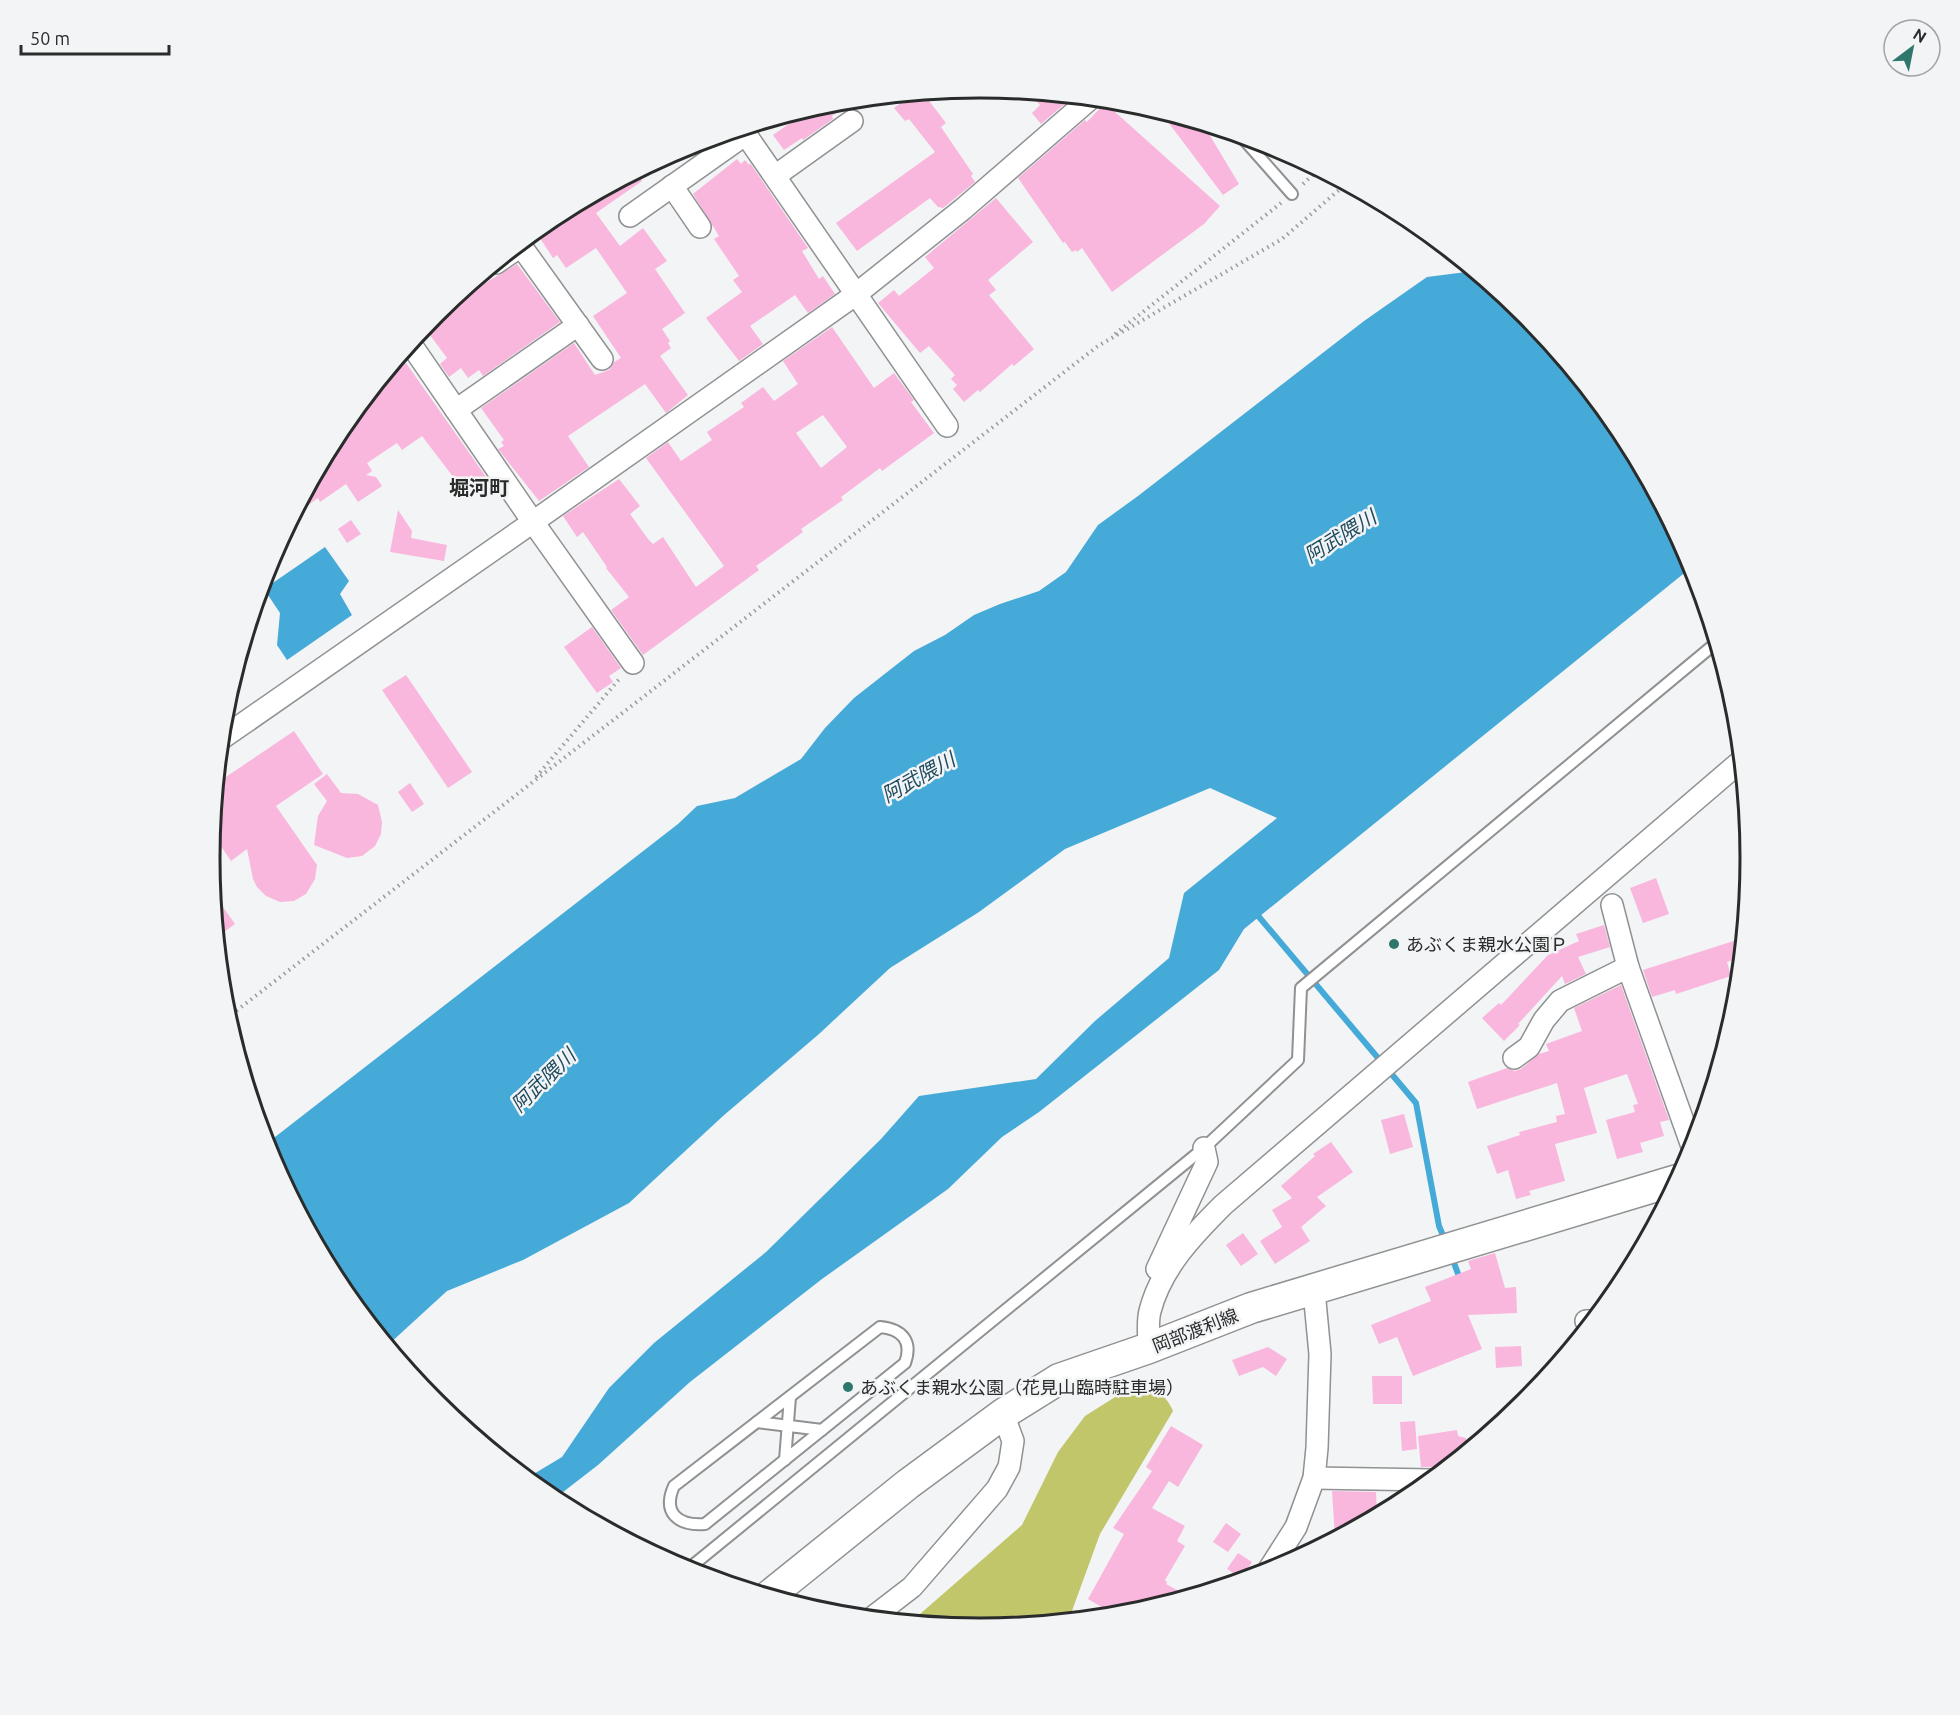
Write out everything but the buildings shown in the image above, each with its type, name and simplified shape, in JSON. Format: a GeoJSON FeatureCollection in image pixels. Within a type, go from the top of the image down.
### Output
{"type":"FeatureCollection","features":[{"type":"Feature","properties":{"kind":"main road","name":"岡部渡利線"},"geometry":{"type":"LineString","coordinates":[[776,1590],[908,1484],[1003,1414],[1059,1378],[1149,1348],[1251,1308],[1314,1291],[1667,1183]]}},
{"type":"Feature","properties":{"kind":"street"},"geometry":{"type":"LineString","coordinates":[[231,732],[855,295],[963,208],[1083,105]]}},
{"type":"Feature","properties":{"kind":"street"},"geometry":{"type":"LineString","coordinates":[[775,176],[852,121]]}},
{"type":"Feature","properties":{"kind":"street"},"geometry":{"type":"LineString","coordinates":[[747,135],[947,426]]}},
{"type":"Feature","properties":{"kind":"street"},"geometry":{"type":"LineString","coordinates":[[630,216],[734,139]]}},
{"type":"Feature","properties":{"kind":"street"},"geometry":{"type":"LineString","coordinates":[[672,186],[700,227]]}},
{"type":"Feature","properties":{"kind":"street"},"geometry":{"type":"LineString","coordinates":[[524,250],[602,359]]}},
{"type":"Feature","properties":{"kind":"street"},"geometry":{"type":"LineString","coordinates":[[456,410],[578,325]]}},
{"type":"Feature","properties":{"kind":"street"},"geometry":{"type":"LineString","coordinates":[[412,353],[456,410],[633,663]]}},
{"type":"Feature","properties":{"kind":"street"},"geometry":{"type":"LineString","coordinates":[[1149,1312],[1165,1274],[1188,1241],[1223,1205],[1734,767]]}},
{"type":"Feature","properties":{"kind":"street"},"geometry":{"type":"LineString","coordinates":[[1612,905],[1628,967],[1688,1134]]}},
{"type":"Feature","properties":{"kind":"street"},"geometry":{"type":"LineString","coordinates":[[1514,1058],[1528,1047],[1544,1020],[1560,1001],[1628,967]]}},
{"type":"Feature","properties":{"kind":"street"},"geometry":{"type":"LineString","coordinates":[[1149,1348],[1149,1312],[1146,1304],[1148,1287],[1207,1162],[1204,1148]]}},
{"type":"Feature","properties":{"kind":"street"},"geometry":{"type":"LineString","coordinates":[[1277,1557],[1296,1527],[1314,1478],[1320,1354],[1314,1291]]}},
{"type":"Feature","properties":{"kind":"street"},"geometry":{"type":"LineString","coordinates":[[881,1611],[912,1587],[996,1489],[1009,1467],[1013,1441],[1003,1414]]}},
{"type":"Feature","properties":{"kind":"street"},"geometry":{"type":"LineString","coordinates":[[1314,1478],[1415,1480]]}},
{"type":"Feature","properties":{"kind":"lane"},"geometry":{"type":"LineString","coordinates":[[1251,148],[1292,194]]}},
{"type":"Feature","properties":{"kind":"lane"},"geometry":{"type":"LineString","coordinates":[[696,1563],[1204,1148],[1298,1060],[1301,988],[1710,648]]}},
{"type":"Feature","properties":{"kind":"lane"},"geometry":{"type":"LineString","coordinates":[[880,1327],[900,1333],[907,1345],[908,1353],[904,1363],[705,1524],[695,1525],[684,1522],[673,1514],[669,1506],[669,1496],[674,1486],[790,1397],[880,1327]]}},
{"type":"Feature","properties":{"kind":"lane"},"geometry":{"type":"LineString","coordinates":[[785,1460],[790,1397]]}},
{"type":"Feature","properties":{"kind":"lane"},"geometry":{"type":"LineString","coordinates":[[757,1422],[822,1430]]}},
{"type":"Feature","properties":{"kind":"path"},"geometry":{"type":"LineString","coordinates":[[236,1011],[1103,344],[1292,194],[1313,175]]}},
{"type":"Feature","properties":{"kind":"path"},"geometry":{"type":"LineString","coordinates":[[1103,344],[1282,239],[1340,189]]}},
{"type":"Feature","properties":{"kind":"path"},"geometry":{"type":"LineString","coordinates":[[530,784],[633,663]]}},
{"type":"Feature","properties":{"kind":"green space"},"geometry":{"type":"Polygon","coordinates":[[[1131,1387],[1156,1392],[1166,1399],[1173,1411],[1100,1534],[1072,1612],[980,1618],[919,1615],[1022,1525],[1058,1452],[1085,1416],[1131,1387]]]}},
{"type":"Feature","properties":{"kind":"water","name":"阿武隈川"},"geometry":{"type":"Polygon","coordinates":[[[1464,272],[1517,320],[1551,356],[1612,435],[1662,521],[1684,573],[1244,929],[1219,970],[1039,1112],[1002,1137],[948,1189],[822,1279],[690,1382],[598,1465],[563,1492],[535,1473],[562,1457],[609,1388],[654,1343],[766,1252],[881,1139],[919,1096],[1036,1079],[1095,1021],[1169,958],[1184,893],[1277,818],[1210,788],[1065,849],[979,912],[890,968],[629,1203],[523,1260],[447,1291],[393,1340],[348,1280],[322,1237],[298,1194],[274,1138],[678,824],[697,806],[735,798],[801,759],[825,728],[854,698],[914,651],[945,635],[974,615],[1039,591],[1066,572],[1098,525],[1364,321],[1427,277],[1464,272]]]}},
{"type":"Feature","properties":{"kind":"water"},"geometry":{"type":"Polygon","coordinates":[[[325,547],[349,581],[340,594],[352,615],[287,660],[277,645],[280,613],[267,594],[271,584],[325,547]]]}},
{"type":"Feature","properties":{"kind":"waterway"},"geometry":{"type":"LineString","coordinates":[[1254,911],[1416,1103],[1439,1226],[1445,1240]]}},
{"type":"Feature","properties":{"kind":"waterway"},"geometry":{"type":"LineString","coordinates":[[1451,1255],[1460,1279]]}},
{"type":"Feature","properties":{"kind":"place","name":"あぶくま親水公園Ｐ"},"geometry":{"type":"Point","coordinates":[1394,944]}},
{"type":"Feature","properties":{"kind":"place","name":"あぶくま親水公園（花見山臨時駐車場）"},"geometry":{"type":"Point","coordinates":[848,1387]}},
{"type":"Feature","properties":{"kind":"district","name":"堀河町"},"geometry":{"type":"Point","coordinates":[479,487]}}]}
